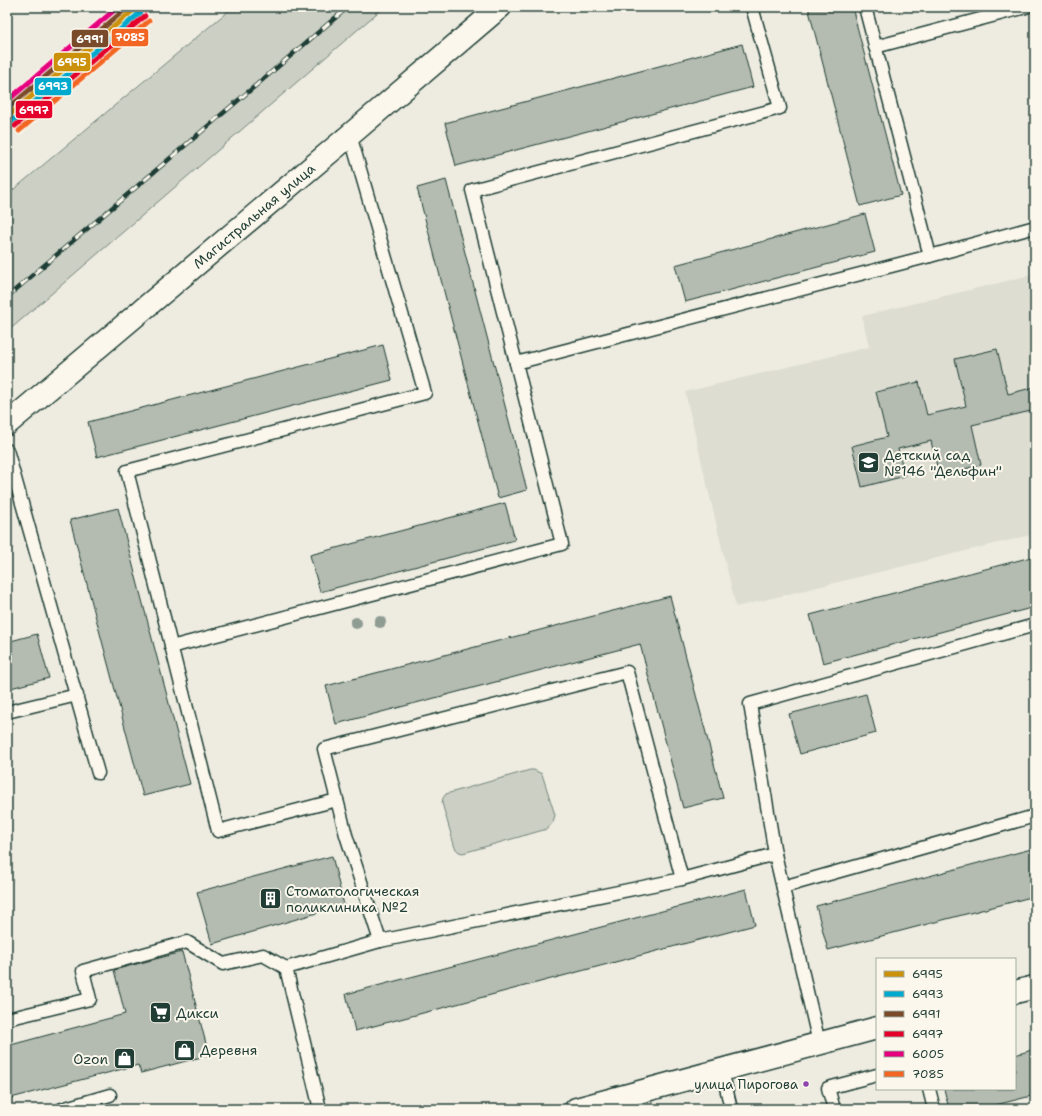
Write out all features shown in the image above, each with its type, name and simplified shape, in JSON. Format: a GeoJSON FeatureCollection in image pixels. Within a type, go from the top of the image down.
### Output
{"type":"FeatureCollection","features":[{"type":"Feature","properties":{"kind":"street","name":"Магистральная улица"},"geometry":{"type":"LineString","coordinates":[[7,424],[350,136],[500,7]]}},
{"type":"Feature","properties":{"kind":"street"},"geometry":{"type":"LineString","coordinates":[[1016,992],[1035,987]]}},
{"type":"Feature","properties":{"kind":"street"},"geometry":{"type":"LineString","coordinates":[[576,1109],[876,1028]]}},
{"type":"Feature","properties":{"kind":"lane"},"geometry":{"type":"LineString","coordinates":[[171,647],[562,544],[472,190],[780,108],[752,7]]}},
{"type":"Feature","properties":{"kind":"lane"},"geometry":{"type":"LineString","coordinates":[[865,7],[930,256]]}},
{"type":"Feature","properties":{"kind":"lane"},"geometry":{"type":"LineString","coordinates":[[875,47],[1026,7]]}},
{"type":"Feature","properties":{"kind":"lane"},"geometry":{"type":"LineString","coordinates":[[337,800],[218,830],[127,471],[425,393],[350,136]]}},
{"type":"Feature","properties":{"kind":"lane"},"geometry":{"type":"LineString","coordinates":[[516,363],[930,256],[1035,227]]}},
{"type":"Feature","properties":{"kind":"lane"},"geometry":{"type":"LineString","coordinates":[[7,450],[98,773]]}},
{"type":"Feature","properties":{"kind":"lane"},"geometry":{"type":"LineString","coordinates":[[819,1043],[775,854],[750,704],[1035,625]]}},
{"type":"Feature","properties":{"kind":"lane"},"geometry":{"type":"LineString","coordinates":[[380,942],[346,835],[324,749],[627,672],[682,878]]}},
{"type":"Feature","properties":{"kind":"lane"},"geometry":{"type":"LineString","coordinates":[[7,712],[77,695]]}},
{"type":"Feature","properties":{"kind":"lane"},"geometry":{"type":"LineString","coordinates":[[783,887],[1035,816]]}},
{"type":"Feature","properties":{"kind":"lane"},"geometry":{"type":"LineString","coordinates":[[7,1019],[90,999],[83,971],[187,942],[223,964],[263,955],[286,968],[380,942],[682,878],[775,854]]}},
{"type":"Feature","properties":{"kind":"lane"},"geometry":{"type":"LineString","coordinates":[[286,968],[320,1109]]}},
{"type":"Feature","properties":{"kind":"lane"},"geometry":{"type":"LineString","coordinates":[[722,1070],[731,1109]]}},
{"type":"Feature","properties":{"kind":"lane"},"geometry":{"type":"LineString","coordinates":[[834,1109],[828,1088],[876,1075]]}},
{"type":"Feature","properties":{"kind":"lane"},"geometry":{"type":"LineString","coordinates":[[929,1090],[934,1109]]}},
{"type":"Feature","properties":{"kind":"lane"},"geometry":{"type":"LineString","coordinates":[[62,1109],[110,1095]]}},
{"type":"Feature","properties":{"kind":"shaded area"},"geometry":{"type":"Polygon","coordinates":[[[233,7],[384,7],[7,332],[7,195],[233,7]]]}},
{"type":"Feature","properties":{"kind":"shaded area","name":"Детский сад №146 \"Дельфин\""},"geometry":{"type":"Polygon","coordinates":[[[1035,274],[1035,534],[736,607],[685,392],[869,347],[862,316],[1035,274]]]}},
{"type":"Feature","properties":{"kind":"shaded area"},"geometry":{"type":"Polygon","coordinates":[[[534,770],[542,774],[555,815],[553,822],[547,829],[463,853],[459,852],[455,848],[442,803],[446,794],[534,770]]]}},
{"type":"Feature","properties":{"kind":"building"},"geometry":{"type":"Polygon","coordinates":[[[808,7],[852,7],[901,195],[860,206],[808,7]]]}},
{"type":"Feature","properties":{"kind":"building"},"geometry":{"type":"Polygon","coordinates":[[[742,44],[753,87],[456,166],[445,123],[742,44]]]}},
{"type":"Feature","properties":{"kind":"building"},"geometry":{"type":"Polygon","coordinates":[[[446,180],[527,490],[498,498],[417,188],[446,180]]]}},
{"type":"Feature","properties":{"kind":"building"},"geometry":{"type":"Polygon","coordinates":[[[865,214],[875,252],[685,302],[675,265],[865,214]]]}},
{"type":"Feature","properties":{"kind":"building"},"geometry":{"type":"Polygon","coordinates":[[[383,345],[392,380],[97,457],[88,422],[383,345]]]}},
{"type":"Feature","properties":{"kind":"building"},"geometry":{"type":"Polygon","coordinates":[[[997,349],[1008,394],[1035,387],[1035,410],[972,425],[981,465],[939,475],[931,441],[898,449],[905,476],[862,487],[852,446],[887,437],[876,392],[919,382],[927,415],[966,406],[955,359],[997,349]]]}},
{"type":"Feature","properties":{"kind":"building"},"geometry":{"type":"Polygon","coordinates":[[[505,503],[515,540],[320,592],[310,555],[505,503]]]}},
{"type":"Feature","properties":{"kind":"building"},"geometry":{"type":"Polygon","coordinates":[[[118,508],[190,784],[143,796],[70,520],[118,508]]]}},
{"type":"Feature","properties":{"kind":"building"},"geometry":{"type":"Polygon","coordinates":[[[1035,556],[1035,607],[823,663],[810,615],[1035,556]]]}},
{"type":"Feature","properties":{"kind":"building"},"geometry":{"type":"Polygon","coordinates":[[[670,596],[723,798],[683,808],[640,644],[336,724],[326,686],[670,596]]]}},
{"type":"Feature","properties":{"kind":"building"},"geometry":{"type":"Polygon","coordinates":[[[37,634],[49,678],[7,689],[7,642],[37,634]]]}},
{"type":"Feature","properties":{"kind":"building"},"geometry":{"type":"Polygon","coordinates":[[[866,694],[876,733],[800,754],[789,714],[866,694]]]}},
{"type":"Feature","properties":{"kind":"building"},"geometry":{"type":"Polygon","coordinates":[[[1035,848],[1035,896],[828,950],[816,906],[1035,848]]]}},
{"type":"Feature","properties":{"kind":"building","name":"Стоматологическая поликлиника №2"},"geometry":{"type":"Polygon","coordinates":[[[332,856],[344,905],[212,944],[197,892],[332,856]]]}},
{"type":"Feature","properties":{"kind":"building"},"geometry":{"type":"Polygon","coordinates":[[[746,889],[755,925],[355,1031],[346,994],[746,889]]]}},
{"type":"Feature","properties":{"kind":"building"},"geometry":{"type":"Polygon","coordinates":[[[182,952],[209,1055],[141,1073],[138,1065],[7,1099],[7,1046],[125,1014],[114,970],[182,952]]]}},
{"type":"Feature","properties":{"kind":"building"},"geometry":{"type":"Polygon","coordinates":[[[1035,1049],[1035,1095],[980,1109],[949,1109],[944,1090],[1016,1090],[1016,1055],[1035,1049]]]}},
{"type":"Feature","properties":{"kind":"railway"},"geometry":{"type":"LineString","coordinates":[[7,297],[348,7]]}},
{"type":"Feature","properties":{"kind":"transit line","name":"6005"},"geometry":{"type":"LineString","coordinates":[[7,101],[118,7]]}},
{"type":"Feature","properties":{"kind":"transit line","name":"6991"},"geometry":{"type":"LineString","coordinates":[[7,109],[128,7]]}},
{"type":"Feature","properties":{"kind":"transit line","name":"6995"},"geometry":{"type":"LineString","coordinates":[[7,117],[137,7]]}},
{"type":"Feature","properties":{"kind":"transit line","name":"6993"},"geometry":{"type":"LineString","coordinates":[[11,122],[141,12]]}},
{"type":"Feature","properties":{"kind":"transit line","name":"6997"},"geometry":{"type":"LineString","coordinates":[[15,126],[145,16]]}},
{"type":"Feature","properties":{"kind":"transit line","name":"7085"},"geometry":{"type":"LineString","coordinates":[[19,131],[149,21]]}},
{"type":"Feature","properties":{"kind":"place","name":"Детский сад №146 \"Дельфин\""},"geometry":{"type":"Point","coordinates":[868,463]}},
{"type":"Feature","properties":{"kind":"place","name":"Стоматологическая поликлиника №2"},"geometry":{"type":"Point","coordinates":[271,899]}},
{"type":"Feature","properties":{"kind":"place","name":"Дикси"},"geometry":{"type":"Point","coordinates":[161,1013]}},
{"type":"Feature","properties":{"kind":"place","name":"Деревня"},"geometry":{"type":"Point","coordinates":[185,1050]}},
{"type":"Feature","properties":{"kind":"place","name":"Ozon"},"geometry":{"type":"Point","coordinates":[124,1059]}},
{"type":"Feature","properties":{"kind":"place","name":"улица Пирогова"},"geometry":{"type":"Point","coordinates":[806,1084]}}]}
